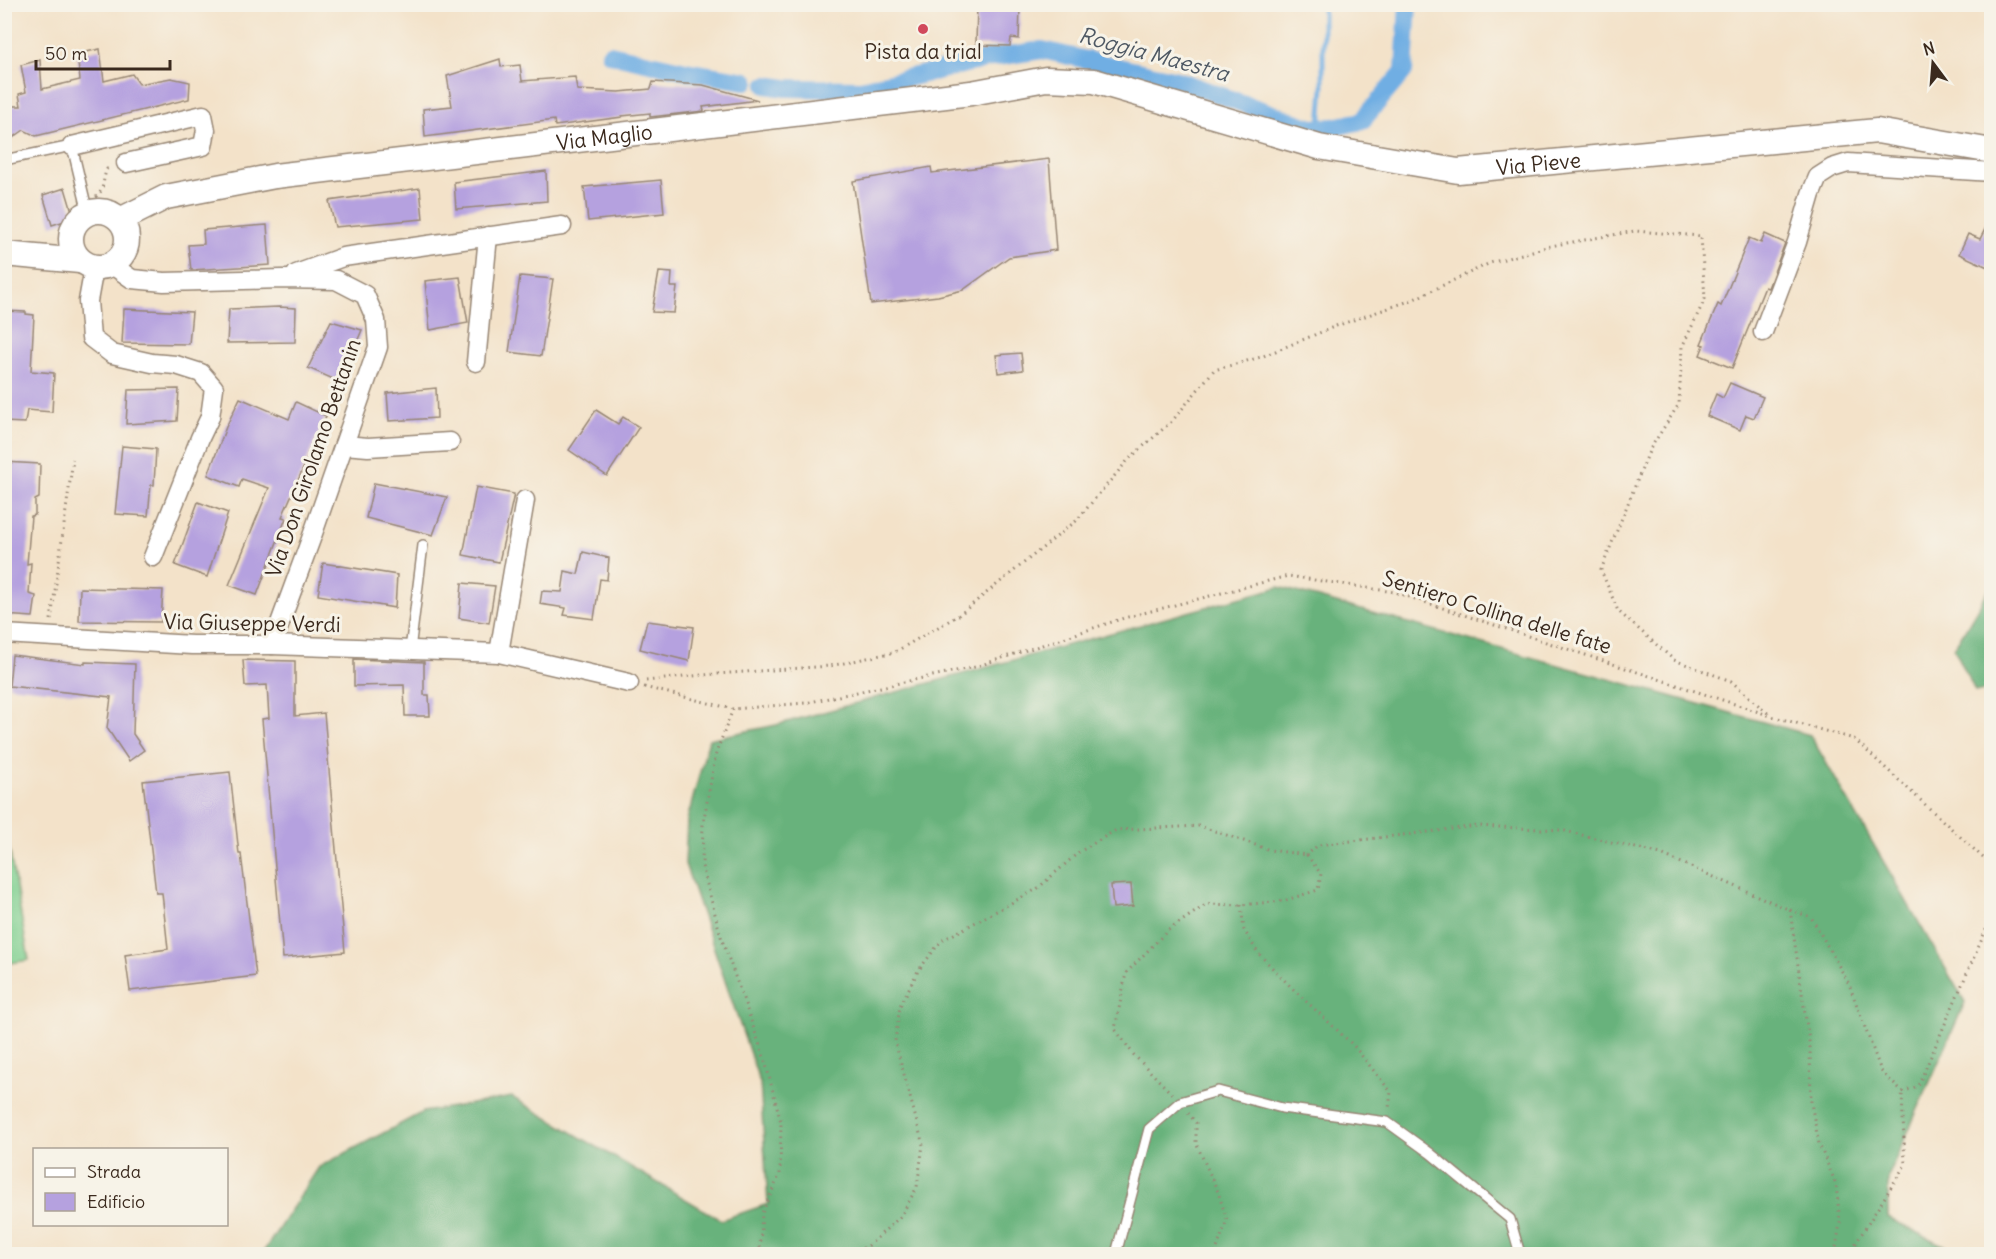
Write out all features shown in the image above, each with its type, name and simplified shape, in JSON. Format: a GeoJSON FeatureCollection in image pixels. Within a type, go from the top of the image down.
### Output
{"type":"FeatureCollection","features":[{"type":"Feature","properties":{"kind":"street","name":"Via Maglio"},"geometry":{"type":"LineString","coordinates":[[120,220],[166,197],[275,176],[959,94],[1046,79],[1094,81]]}},
{"type":"Feature","properties":{"kind":"street","name":"Via Pieve"},"geometry":{"type":"LineString","coordinates":[[1094,81],[1319,147],[1458,171],[1877,131],[1992,152]]}},
{"type":"Feature","properties":{"kind":"street"},"geometry":{"type":"LineString","coordinates":[[72,146],[203,115],[206,130],[203,146],[126,163]]}},
{"type":"Feature","properties":{"kind":"street"},"geometry":{"type":"LineString","coordinates":[[1763,332],[1797,242],[1810,194],[1818,177],[1832,168],[1848,163],[1992,172]]}},
{"type":"Feature","properties":{"kind":"street"},"geometry":{"type":"LineString","coordinates":[[10,254],[95,265],[124,253],[127,245],[125,227],[120,220],[87,206],[70,234],[72,249],[95,265]]}},
{"type":"Feature","properties":{"kind":"street"},"geometry":{"type":"LineString","coordinates":[[282,279],[343,257],[562,226]]}},
{"type":"Feature","properties":{"kind":"street"},"geometry":{"type":"LineString","coordinates":[[10,254],[70,234]]}},
{"type":"Feature","properties":{"kind":"street"},"geometry":{"type":"LineString","coordinates":[[476,362],[488,236]]}},
{"type":"Feature","properties":{"kind":"street"},"geometry":{"type":"LineString","coordinates":[[95,265],[88,301],[91,338],[112,354],[152,363],[176,365],[201,373],[214,388],[210,417],[153,557]]}},
{"type":"Feature","properties":{"kind":"street","name":"Via Don Girolamo Bettanin"},"geometry":{"type":"LineString","coordinates":[[95,265],[132,279],[164,282],[336,280],[365,295],[376,320],[378,347],[272,645]]}},
{"type":"Feature","properties":{"kind":"street"},"geometry":{"type":"LineString","coordinates":[[344,445],[368,447],[450,442]]}},
{"type":"Feature","properties":{"kind":"street"},"geometry":{"type":"LineString","coordinates":[[499,653],[525,500]]}},
{"type":"Feature","properties":{"kind":"street","name":"Via Giuseppe Verdi"},"geometry":{"type":"LineString","coordinates":[[4,634],[192,645],[272,645],[499,653],[629,683]]}},
{"type":"Feature","properties":{"kind":"lane"},"geometry":{"type":"LineString","coordinates":[[4,160],[72,146],[87,206]]}},
{"type":"Feature","properties":{"kind":"lane"},"geometry":{"type":"LineString","coordinates":[[410,650],[423,545]]}},
{"type":"Feature","properties":{"kind":"lane"},"geometry":{"type":"LineString","coordinates":[[1116,1254],[1149,1129],[1180,1102],[1218,1091],[1282,1108],[1387,1122],[1430,1153],[1510,1219],[1520,1254]]}},
{"type":"Feature","properties":{"kind":"path"},"geometry":{"type":"LineString","coordinates":[[87,206],[103,189],[106,169],[126,163]]}},
{"type":"Feature","properties":{"kind":"path"},"geometry":{"type":"LineString","coordinates":[[629,683],[702,675],[830,666],[895,652],[959,615],[1076,521],[1128,460],[1173,420],[1214,370],[1262,357],[1336,326],[1413,300],[1490,263],[1551,246],[1635,231],[1701,236],[1705,299],[1682,347],[1679,404],[1650,449],[1602,570],[1618,611],[1674,660],[1731,681],[1771,716]]}},
{"type":"Feature","properties":{"kind":"path"},"geometry":{"type":"LineString","coordinates":[[49,637],[73,459]]}},
{"type":"Feature","properties":{"kind":"path","name":"Sentiero Collina delle fate"},"geometry":{"type":"LineString","coordinates":[[629,683],[733,709],[805,703],[975,667],[1124,618],[1288,576],[1394,592],[1771,716],[1854,739],[1992,867]]}},
{"type":"Feature","properties":{"kind":"path"},"geometry":{"type":"LineString","coordinates":[[733,709],[716,753],[703,825],[702,866],[722,940],[764,1057],[781,1122],[780,1174],[762,1213],[760,1248],[770,1254]]}},
{"type":"Feature","properties":{"kind":"path"},"geometry":{"type":"LineString","coordinates":[[852,1254],[870,1245],[901,1216],[917,1186],[923,1145],[895,1041],[900,1006],[918,971],[941,941],[1037,888],[1079,852],[1116,830],[1200,825],[1270,850],[1307,855],[1321,874],[1318,890],[1283,901],[1241,905],[1207,904],[1167,932],[1126,973],[1115,1029],[1134,1054],[1180,1102],[1196,1123],[1196,1143],[1218,1192],[1227,1220],[1215,1254]]}},
{"type":"Feature","properties":{"kind":"path"},"geometry":{"type":"LineString","coordinates":[[1307,855],[1318,845],[1478,826],[1561,830],[1661,854],[1790,910],[1811,916],[1849,984],[1881,1071],[1902,1092],[1905,1165],[1849,1254]]}},
{"type":"Feature","properties":{"kind":"path"},"geometry":{"type":"LineString","coordinates":[[1241,905],[1244,930],[1258,953],[1353,1046],[1391,1092],[1387,1122]]}},
{"type":"Feature","properties":{"kind":"path"},"geometry":{"type":"LineString","coordinates":[[1790,910],[1809,1048],[1811,1103],[1819,1144],[1836,1184],[1840,1223],[1835,1254]]}},
{"type":"Feature","properties":{"kind":"path"},"geometry":{"type":"LineString","coordinates":[[1902,1092],[1918,1086],[1992,916]]}},
{"type":"Feature","properties":{"kind":"green space"},"geometry":{"type":"Polygon","coordinates":[[[1991,586],[1991,691],[1975,691],[1954,648],[1991,586]]]}},
{"type":"Feature","properties":{"kind":"green space"},"geometry":{"type":"Polygon","coordinates":[[[1279,587],[1810,735],[1965,1002],[1888,1177],[1888,1218],[1961,1254],[262,1254],[319,1167],[423,1112],[512,1097],[721,1220],[768,1204],[760,1083],[685,864],[687,820],[709,739],[776,725],[1279,587]]]}},
{"type":"Feature","properties":{"kind":"green space"},"geometry":{"type":"Polygon","coordinates":[[[4,820],[29,960],[5,964],[4,964],[4,820]]]}},
{"type":"Feature","properties":{"kind":"building"},"geometry":{"type":"Polygon","coordinates":[[[977,4],[1011,4],[1011,7],[1020,7],[1019,39],[1011,38],[1010,46],[976,45],[977,4]]]}},
{"type":"Feature","properties":{"kind":"building"},"geometry":{"type":"Polygon","coordinates":[[[100,49],[104,81],[132,74],[139,84],[171,78],[190,82],[189,99],[36,136],[24,130],[4,144],[4,106],[21,106],[19,94],[26,92],[21,65],[40,60],[42,89],[80,80],[77,54],[100,49]]]}},
{"type":"Feature","properties":{"kind":"building"},"geometry":{"type":"Polygon","coordinates":[[[500,59],[501,67],[520,65],[522,81],[575,77],[577,90],[619,92],[651,89],[653,82],[703,85],[758,100],[703,107],[704,111],[650,117],[650,113],[555,126],[554,120],[425,137],[423,109],[452,106],[447,76],[500,59]]]}},
{"type":"Feature","properties":{"kind":"building"},"geometry":{"type":"Polygon","coordinates":[[[1049,159],[1056,250],[1009,257],[963,290],[938,296],[871,304],[853,181],[931,167],[932,173],[1049,159]]]}},
{"type":"Feature","properties":{"kind":"building"},"geometry":{"type":"Polygon","coordinates":[[[546,171],[547,201],[456,209],[454,182],[546,171]]]}},
{"type":"Feature","properties":{"kind":"building"},"geometry":{"type":"Polygon","coordinates":[[[661,180],[664,213],[588,221],[584,187],[661,180]]]}},
{"type":"Feature","properties":{"kind":"building"},"geometry":{"type":"Polygon","coordinates":[[[65,188],[74,218],[52,225],[43,195],[65,188]]]}},
{"type":"Feature","properties":{"kind":"building"},"geometry":{"type":"Polygon","coordinates":[[[420,188],[423,219],[335,227],[329,201],[420,188]]]}},
{"type":"Feature","properties":{"kind":"building"},"geometry":{"type":"Polygon","coordinates":[[[1992,215],[1992,269],[1959,254],[1968,234],[1980,239],[1992,215]]]}},
{"type":"Feature","properties":{"kind":"building"},"geometry":{"type":"Polygon","coordinates":[[[267,225],[270,265],[191,270],[188,245],[204,244],[203,230],[267,225]]]}},
{"type":"Feature","properties":{"kind":"building"},"geometry":{"type":"Polygon","coordinates":[[[1765,234],[1785,243],[1768,288],[1765,287],[1732,368],[1700,355],[1704,345],[1701,344],[1718,304],[1721,306],[1749,238],[1761,243],[1765,234]]]}},
{"type":"Feature","properties":{"kind":"building"},"geometry":{"type":"Polygon","coordinates":[[[659,272],[672,273],[671,287],[677,287],[674,313],[652,312],[659,272]]]}},
{"type":"Feature","properties":{"kind":"building"},"geometry":{"type":"Polygon","coordinates":[[[520,276],[553,279],[541,356],[509,352],[520,276]]]}},
{"type":"Feature","properties":{"kind":"building"},"geometry":{"type":"Polygon","coordinates":[[[460,277],[468,323],[430,330],[425,281],[460,277]]]}},
{"type":"Feature","properties":{"kind":"building"},"geometry":{"type":"Polygon","coordinates":[[[296,308],[295,342],[227,343],[229,309],[296,308]]]}},
{"type":"Feature","properties":{"kind":"building"},"geometry":{"type":"Polygon","coordinates":[[[124,309],[192,312],[189,344],[122,343],[124,309]]]}},
{"type":"Feature","properties":{"kind":"building"},"geometry":{"type":"Polygon","coordinates":[[[4,311],[26,312],[26,314],[34,315],[31,371],[54,373],[52,412],[27,410],[25,423],[4,422],[7,373],[4,372],[4,311]]]}},
{"type":"Feature","properties":{"kind":"building"},"geometry":{"type":"Polygon","coordinates":[[[331,321],[362,330],[340,382],[308,368],[331,321]]]}},
{"type":"Feature","properties":{"kind":"building"},"geometry":{"type":"Polygon","coordinates":[[[1021,353],[1023,370],[998,373],[996,355],[1021,353]]]}},
{"type":"Feature","properties":{"kind":"building"},"geometry":{"type":"Polygon","coordinates":[[[1730,383],[1763,397],[1754,418],[1746,415],[1740,430],[1707,416],[1716,394],[1723,398],[1730,383]]]}},
{"type":"Feature","properties":{"kind":"building"},"geometry":{"type":"Polygon","coordinates":[[[436,388],[437,418],[389,421],[387,393],[436,388]]]}},
{"type":"Feature","properties":{"kind":"building"},"geometry":{"type":"Polygon","coordinates":[[[179,389],[177,421],[126,424],[128,390],[179,389]]]}},
{"type":"Feature","properties":{"kind":"building"},"geometry":{"type":"Polygon","coordinates":[[[240,398],[289,419],[296,402],[326,416],[282,517],[286,518],[257,595],[229,585],[269,488],[242,479],[239,487],[208,475],[240,398]]]}},
{"type":"Feature","properties":{"kind":"building"},"geometry":{"type":"Polygon","coordinates":[[[596,410],[618,424],[623,417],[639,427],[607,476],[569,450],[596,410]]]}},
{"type":"Feature","properties":{"kind":"building"},"geometry":{"type":"Polygon","coordinates":[[[122,446],[156,449],[154,485],[151,485],[148,516],[115,514],[122,446]]]}},
{"type":"Feature","properties":{"kind":"building"},"geometry":{"type":"Polygon","coordinates":[[[4,462],[40,464],[39,498],[35,500],[35,515],[31,516],[27,564],[31,563],[29,594],[36,596],[33,617],[4,615],[4,462]]]}},
{"type":"Feature","properties":{"kind":"building"},"geometry":{"type":"Polygon","coordinates":[[[374,483],[447,497],[433,535],[366,518],[374,483]]]}},
{"type":"Feature","properties":{"kind":"building"},"geometry":{"type":"Polygon","coordinates":[[[476,487],[514,494],[499,562],[463,555],[476,487]]]}},
{"type":"Feature","properties":{"kind":"building"},"geometry":{"type":"Polygon","coordinates":[[[198,502],[228,513],[207,577],[175,565],[198,502]]]}},
{"type":"Feature","properties":{"kind":"building"},"geometry":{"type":"Polygon","coordinates":[[[583,552],[609,558],[607,580],[600,579],[594,619],[564,615],[566,608],[540,604],[542,591],[562,592],[565,571],[578,574],[583,552]]]}},
{"type":"Feature","properties":{"kind":"building"},"geometry":{"type":"Polygon","coordinates":[[[323,563],[397,575],[395,608],[318,595],[323,563]]]}},
{"type":"Feature","properties":{"kind":"building"},"geometry":{"type":"Polygon","coordinates":[[[462,583],[495,586],[489,623],[459,618],[462,583]]]}},
{"type":"Feature","properties":{"kind":"building"},"geometry":{"type":"Polygon","coordinates":[[[80,588],[163,590],[161,622],[79,621],[80,588]]]}},
{"type":"Feature","properties":{"kind":"building"},"geometry":{"type":"Polygon","coordinates":[[[647,621],[694,627],[689,661],[640,649],[647,621]]]}},
{"type":"Feature","properties":{"kind":"building"},"geometry":{"type":"Polygon","coordinates":[[[12,655],[85,664],[85,662],[135,664],[133,734],[144,750],[129,761],[107,728],[111,697],[9,686],[12,655]]]}},
{"type":"Feature","properties":{"kind":"building"},"geometry":{"type":"Polygon","coordinates":[[[354,659],[424,662],[424,695],[429,695],[430,716],[405,716],[404,685],[354,686],[354,659]]]}},
{"type":"Feature","properties":{"kind":"building"},"geometry":{"type":"Polygon","coordinates":[[[243,660],[295,661],[295,716],[324,713],[345,952],[283,958],[262,719],[269,718],[267,685],[245,686],[243,660]]]}},
{"type":"Feature","properties":{"kind":"building"},"geometry":{"type":"Polygon","coordinates":[[[230,772],[256,976],[130,991],[125,955],[168,949],[162,893],[156,893],[143,781],[230,772]]]}},
{"type":"Feature","properties":{"kind":"building"},"geometry":{"type":"Polygon","coordinates":[[[1131,884],[1133,906],[1113,908],[1111,885],[1131,884]]]}},
{"type":"Feature","properties":{"kind":"waterway"},"geometry":{"type":"LineString","coordinates":[[1320,127],[1323,86],[1323,4]]}},
{"type":"Feature","properties":{"kind":"waterway","name":"Roggia Maestra"},"geometry":{"type":"LineString","coordinates":[[766,85],[786,88],[861,89],[991,58],[1042,50],[1177,80],[1312,128],[1334,127],[1362,121],[1404,71],[1408,4]]}},
{"type":"Feature","properties":{"kind":"waterway","name":"Roggia Maestra"},"geometry":{"type":"LineString","coordinates":[[610,54],[690,72],[746,81]]}},
{"type":"Feature","properties":{"kind":"place","name":"Pista da trial"},"geometry":{"type":"Point","coordinates":[923,29]}}]}
